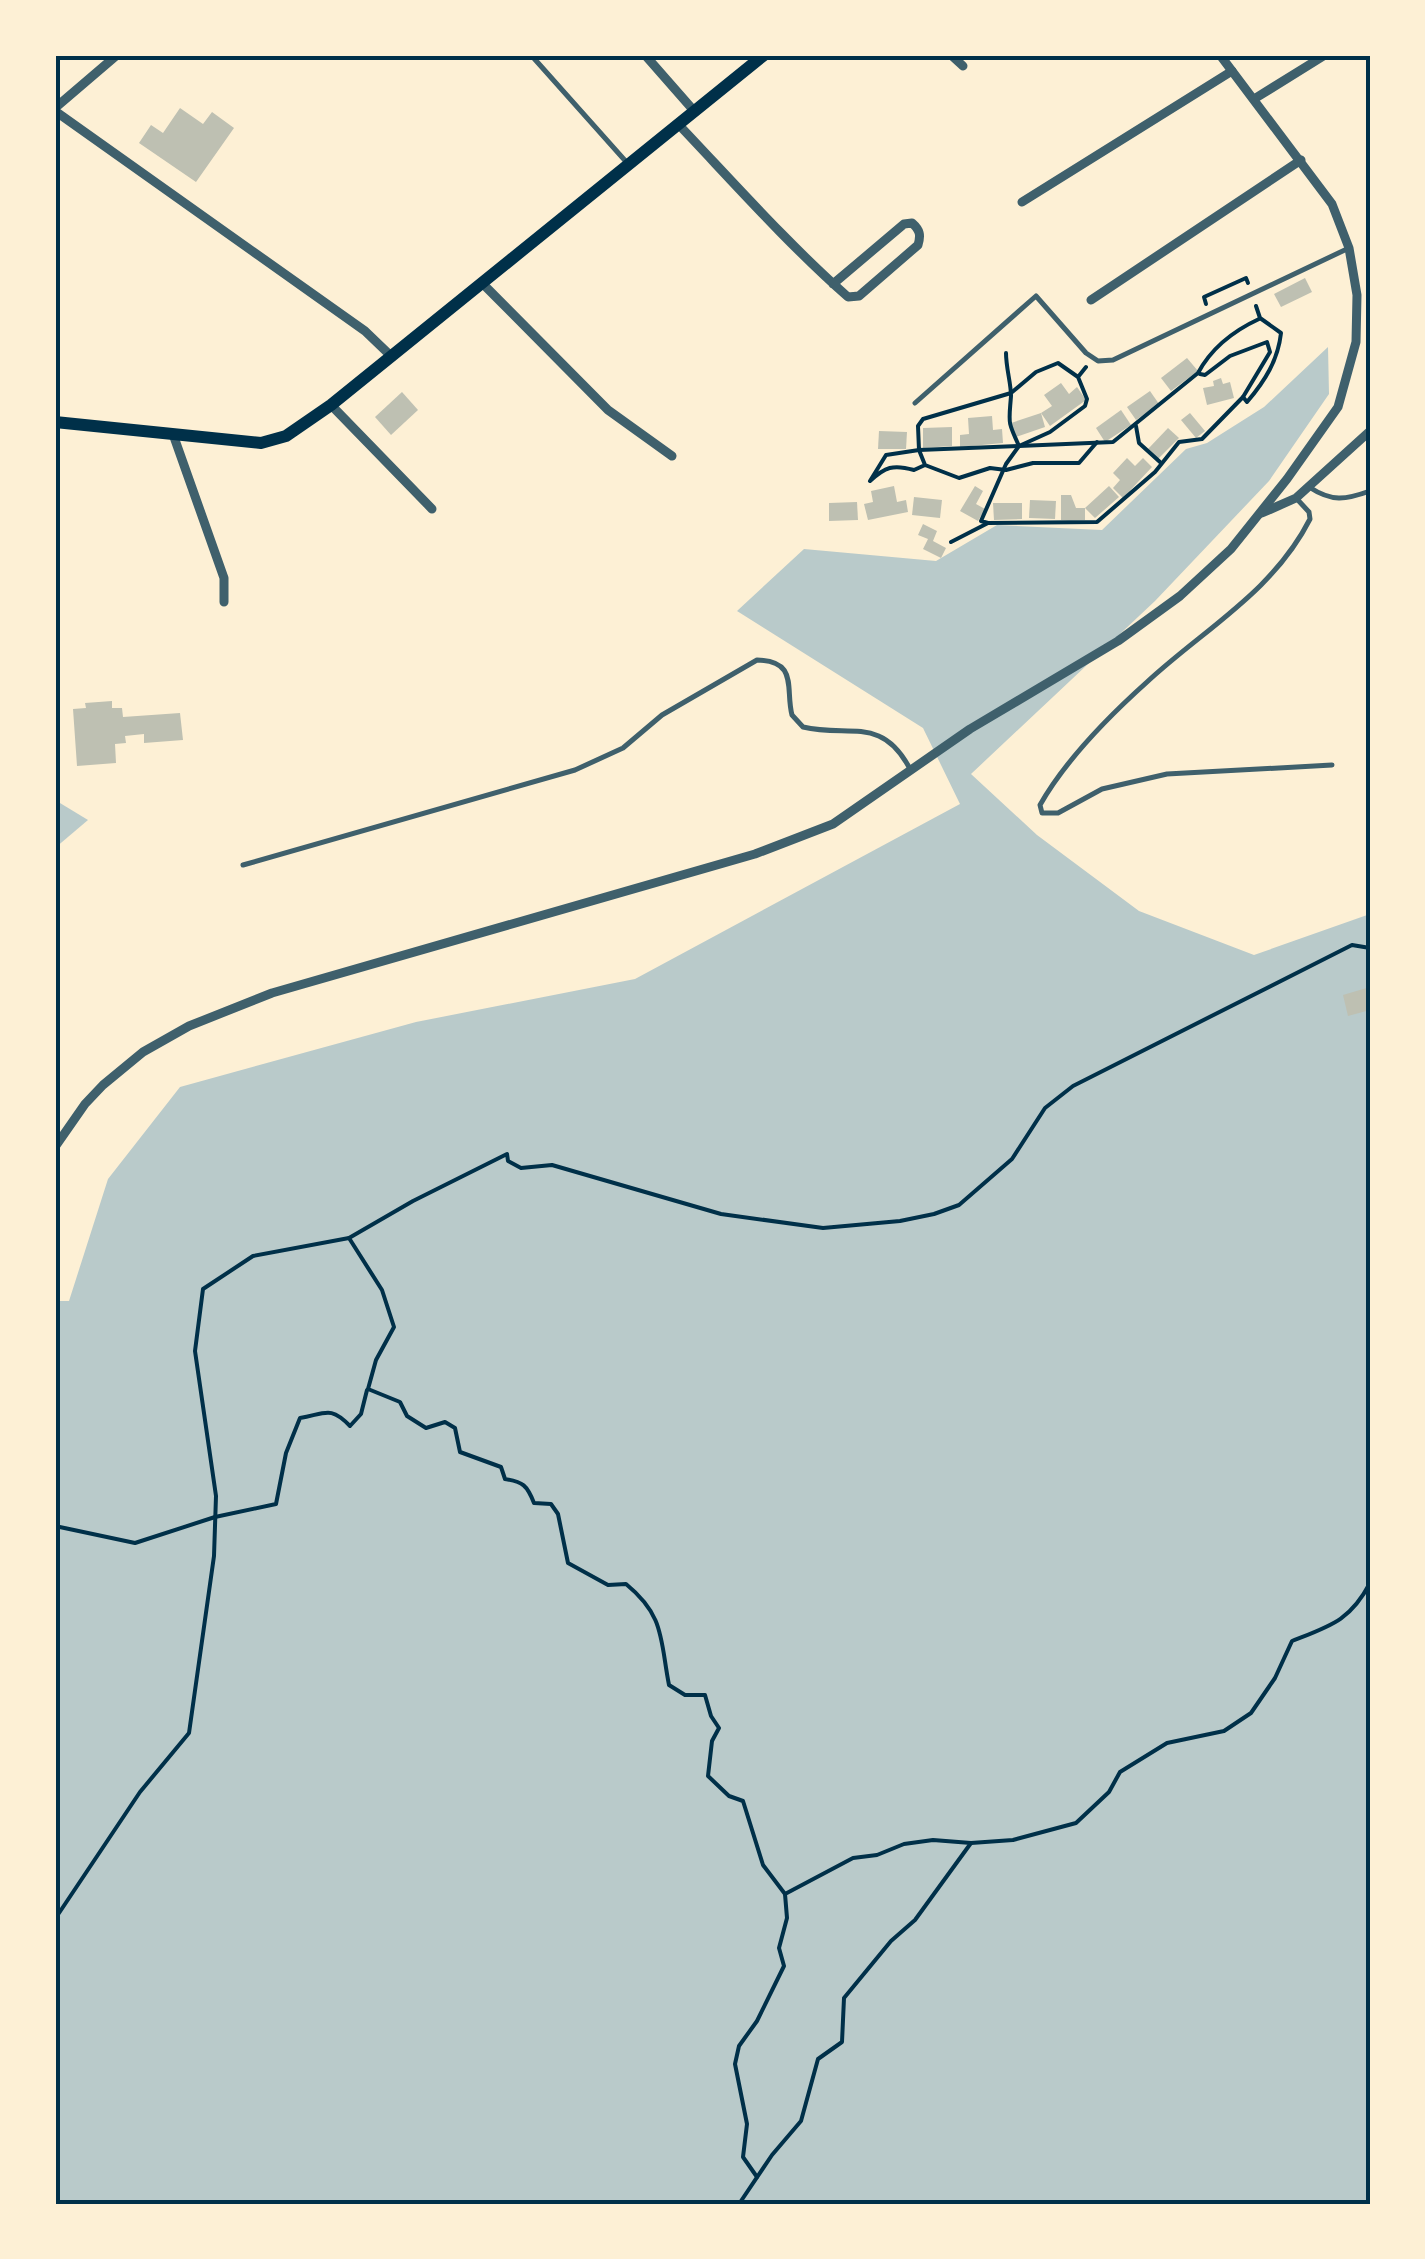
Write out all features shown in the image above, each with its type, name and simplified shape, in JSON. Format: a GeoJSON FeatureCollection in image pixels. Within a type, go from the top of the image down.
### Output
{"type":"FeatureCollection","features":[{"type":"Feature","properties":{"kind":"main road"},"geometry":{"type":"LineString","coordinates":[[55,422],[250,444],[272,441],[298,429],[764,55]]}},
{"type":"Feature","properties":{"kind":"street"},"geometry":{"type":"LineString","coordinates":[[116,55],[55,110],[364,331],[390,356]]}},
{"type":"Feature","properties":{"kind":"street"},"geometry":{"type":"LineString","coordinates":[[645,55],[695,112]]}},
{"type":"Feature","properties":{"kind":"street"},"geometry":{"type":"LineString","coordinates":[[951,55],[963,66]]}},
{"type":"Feature","properties":{"kind":"street"},"geometry":{"type":"LineString","coordinates":[[55,1147],[103,1085],[143,1052],[189,1026],[272,993],[755,854],[834,824],[970,729],[1118,641],[1180,596],[1232,548],[1338,407],[1346,386],[1358,318],[1349,248],[1332,204],[1220,55]]}},
{"type":"Feature","properties":{"kind":"street"},"geometry":{"type":"LineString","coordinates":[[1254,99],[1325,55]]}},
{"type":"Feature","properties":{"kind":"street"},"geometry":{"type":"LineString","coordinates":[[1022,202],[1232,70]]}},
{"type":"Feature","properties":{"kind":"street"},"geometry":{"type":"LineString","coordinates":[[679,125],[834,284],[848,297],[859,296],[918,245],[918,228],[912,223],[904,224],[834,284]]}},
{"type":"Feature","properties":{"kind":"street"},"geometry":{"type":"LineString","coordinates":[[1091,300],[1301,160]]}},
{"type":"Feature","properties":{"kind":"street"},"geometry":{"type":"LineString","coordinates":[[482,283],[585,390],[672,456]]}},
{"type":"Feature","properties":{"kind":"street"},"geometry":{"type":"LineString","coordinates":[[330,406],[432,510]]}},
{"type":"Feature","properties":{"kind":"street"},"geometry":{"type":"LineString","coordinates":[[1260,513],[1280,508],[1296,498],[1370,431]]}},
{"type":"Feature","properties":{"kind":"street"},"geometry":{"type":"LineString","coordinates":[[174,436],[224,578],[224,602]]}},
{"type":"Feature","properties":{"kind":"lane"},"geometry":{"type":"LineString","coordinates":[[531,55],[629,165]]}},
{"type":"Feature","properties":{"kind":"lane"},"geometry":{"type":"LineString","coordinates":[[915,403],[1036,296],[1093,358],[1113,360],[1349,248]]}},
{"type":"Feature","properties":{"kind":"lane"},"geometry":{"type":"LineString","coordinates":[[1309,487],[1332,500],[1347,500],[1370,491]]}},
{"type":"Feature","properties":{"kind":"lane"},"geometry":{"type":"LineString","coordinates":[[1296,498],[1309,512],[1310,519],[1275,572],[1241,606],[1147,681],[1081,750],[1040,804],[1042,813],[1058,813],[1102,789],[1167,774],[1332,765]]}},
{"type":"Feature","properties":{"kind":"lane"},"geometry":{"type":"LineString","coordinates":[[243,865],[575,770],[623,748],[662,715],[757,660],[772,662],[788,677],[790,707],[796,722],[808,728],[857,729],[878,735],[898,749],[910,769]]}},
{"type":"Feature","properties":{"kind":"path"},"geometry":{"type":"LineString","coordinates":[[1191,312],[1207,304],[1204,296],[1246,278],[1260,318],[1281,333],[1279,354],[1260,386],[1247,402],[1242,398]]}},
{"type":"Feature","properties":{"kind":"path"},"geometry":{"type":"LineString","coordinates":[[1097,442],[1079,462],[1033,463],[1006,470],[990,468],[959,478],[925,465],[914,470],[896,466],[884,468],[870,480],[886,455],[920,450],[1097,442],[1113,442],[1198,374],[1204,361],[1234,330],[1260,318]]}},
{"type":"Feature","properties":{"kind":"path"},"geometry":{"type":"LineString","coordinates":[[925,465],[918,426],[924,419],[1011,393],[1036,372],[1058,363],[1078,377],[1087,399],[1085,406],[1050,432],[1019,446],[1006,464],[981,521],[1097,522],[1161,464],[1179,442],[1202,439],[1242,398],[1270,352],[1268,342],[1230,356],[1205,375],[1198,374]]}},
{"type":"Feature","properties":{"kind":"path"},"geometry":{"type":"LineString","coordinates":[[1006,353],[1011,393],[1007,421],[1019,446]]}},
{"type":"Feature","properties":{"kind":"path"},"geometry":{"type":"LineString","coordinates":[[1078,377],[1093,358]]}},
{"type":"Feature","properties":{"kind":"path"},"geometry":{"type":"LineString","coordinates":[[1136,426],[1139,443],[1161,464]]}},
{"type":"Feature","properties":{"kind":"path"},"geometry":{"type":"LineString","coordinates":[[951,542],[988,523]]}},
{"type":"Feature","properties":{"kind":"path"},"geometry":{"type":"LineString","coordinates":[[55,1919],[140,1792],[189,1733],[214,1556],[216,1496],[195,1351],[203,1289],[253,1256],[349,1238],[507,1154],[508,1162],[522,1168],[552,1165],[722,1214],[824,1228],[900,1222],[934,1214],[959,1205],[1012,1159],[1045,1108],[1096,1072],[1352,945],[1370,948]]}},
{"type":"Feature","properties":{"kind":"path"},"geometry":{"type":"LineString","coordinates":[[55,1526],[135,1543],[215,1516],[276,1504],[286,1452],[300,1418],[326,1411],[339,1414],[350,1426],[361,1414],[376,1360],[394,1327],[382,1290],[349,1238]]}},
{"type":"Feature","properties":{"kind":"path"},"geometry":{"type":"LineString","coordinates":[[368,1389],[400,1402],[407,1416],[426,1428],[444,1422],[456,1428],[460,1452],[501,1466],[505,1480],[528,1486],[534,1502],[551,1504],[558,1514],[568,1562],[608,1585],[626,1584],[653,1610],[665,1648],[668,1685],[684,1695],[705,1695],[710,1716],[719,1728],[712,1741],[708,1776],[729,1796],[743,1801],[763,1866],[786,1894],[786,1918],[778,1948],[784,1966],[757,2021],[739,2046],[736,2064],[747,2124],[743,2157],[757,2177]]}},
{"type":"Feature","properties":{"kind":"path"},"geometry":{"type":"LineString","coordinates":[[786,1894],[853,1858],[876,1855],[904,1844],[1013,1840],[1076,1823],[1109,1792],[1120,1772],[1168,1743],[1224,1731],[1251,1713],[1275,1678],[1292,1640],[1337,1624],[1358,1606],[1370,1583]]}},
{"type":"Feature","properties":{"kind":"path"},"geometry":{"type":"LineString","coordinates":[[739,2204],[801,2122],[818,2059],[842,2042],[844,1998],[891,1941],[915,1920],[971,1843]]}},
{"type":"Feature","properties":{"kind":"shaded area"},"geometry":{"type":"Polygon","coordinates":[[[1328,347],[1329,394],[1269,481],[1155,601],[971,774],[1037,835],[1139,911],[1254,955],[1370,914],[1370,2204],[55,2204],[55,1301],[69,1301],[108,1179],[180,1087],[416,1022],[635,979],[960,804],[923,728],[737,611],[804,549],[936,561],[997,525],[1102,530],[1186,449],[1207,443],[1264,407],[1328,347]]]}},
{"type":"Feature","properties":{"kind":"shaded area"},"geometry":{"type":"Polygon","coordinates":[[[55,800],[88,820],[55,848],[55,800]]]}},
{"type":"Feature","properties":{"kind":"building"},"geometry":{"type":"Polygon","coordinates":[[[180,108],[203,124],[212,112],[234,128],[196,182],[139,143],[151,125],[163,133],[180,108]]]}},
{"type":"Feature","properties":{"kind":"building"},"geometry":{"type":"Polygon","coordinates":[[[1305,278],[1312,292],[1281,307],[1274,294],[1305,278]]]}},
{"type":"Feature","properties":{"kind":"building"},"geometry":{"type":"Polygon","coordinates":[[[1187,358],[1198,371],[1171,391],[1161,378],[1187,358]]]}},
{"type":"Feature","properties":{"kind":"building"},"geometry":{"type":"Polygon","coordinates":[[[1221,378],[1223,384],[1230,382],[1234,398],[1207,405],[1203,388],[1214,386],[1213,381],[1221,378]]]}},
{"type":"Feature","properties":{"kind":"building"},"geometry":{"type":"Polygon","coordinates":[[[1061,383],[1069,394],[1077,387],[1086,400],[1050,426],[1041,413],[1052,406],[1044,395],[1061,383]]]}},
{"type":"Feature","properties":{"kind":"building"},"geometry":{"type":"Polygon","coordinates":[[[1150,391],[1159,404],[1136,420],[1127,407],[1150,391]]]}},
{"type":"Feature","properties":{"kind":"building"},"geometry":{"type":"Polygon","coordinates":[[[402,392],[418,410],[391,435],[375,417],[402,392]]]}},
{"type":"Feature","properties":{"kind":"building"},"geometry":{"type":"Polygon","coordinates":[[[1121,410],[1131,425],[1105,442],[1096,428],[1121,410]]]}},
{"type":"Feature","properties":{"kind":"building"},"geometry":{"type":"Polygon","coordinates":[[[1041,413],[1045,427],[1016,437],[1011,423],[1041,413]]]}},
{"type":"Feature","properties":{"kind":"building"},"geometry":{"type":"Polygon","coordinates":[[[1190,413],[1205,431],[1196,438],[1181,420],[1190,413]]]}},
{"type":"Feature","properties":{"kind":"building"},"geometry":{"type":"Polygon","coordinates":[[[992,416],[993,430],[1002,429],[1003,443],[960,447],[960,435],[969,434],[968,418],[992,416]]]}},
{"type":"Feature","properties":{"kind":"building"},"geometry":{"type":"Polygon","coordinates":[[[952,427],[952,446],[923,448],[923,428],[952,427]]]}},
{"type":"Feature","properties":{"kind":"building"},"geometry":{"type":"Polygon","coordinates":[[[1168,428],[1179,438],[1158,459],[1148,449],[1168,428]]]}},
{"type":"Feature","properties":{"kind":"building"},"geometry":{"type":"Polygon","coordinates":[[[879,431],[907,432],[906,449],[878,449],[879,431]]]}},
{"type":"Feature","properties":{"kind":"building"},"geometry":{"type":"Polygon","coordinates":[[[1127,458],[1135,466],[1143,458],[1152,467],[1123,498],[1113,488],[1120,480],[1113,473],[1127,458]]]}},
{"type":"Feature","properties":{"kind":"building"},"geometry":{"type":"Polygon","coordinates":[[[894,486],[897,502],[906,500],[908,512],[868,520],[864,504],[873,502],[871,491],[894,486]]]}},
{"type":"Feature","properties":{"kind":"building"},"geometry":{"type":"Polygon","coordinates":[[[975,486],[983,491],[976,504],[985,509],[978,521],[960,511],[975,486]]]}},
{"type":"Feature","properties":{"kind":"building"},"geometry":{"type":"Polygon","coordinates":[[[1109,486],[1119,497],[1095,518],[1085,508],[1109,486]]]}},
{"type":"Feature","properties":{"kind":"building"},"geometry":{"type":"Polygon","coordinates":[[[1061,495],[1071,495],[1076,508],[1085,508],[1085,520],[1061,520],[1061,495]]]}},
{"type":"Feature","properties":{"kind":"building"},"geometry":{"type":"Polygon","coordinates":[[[914,497],[942,500],[940,518],[912,515],[914,497]]]}},
{"type":"Feature","properties":{"kind":"building"},"geometry":{"type":"Polygon","coordinates":[[[1030,500],[1056,501],[1055,519],[1029,518],[1030,500]]]}},
{"type":"Feature","properties":{"kind":"building"},"geometry":{"type":"Polygon","coordinates":[[[857,502],[858,520],[829,521],[829,503],[857,502]]]}},
{"type":"Feature","properties":{"kind":"building"},"geometry":{"type":"Polygon","coordinates":[[[993,503],[1022,503],[1022,519],[994,520],[993,503]]]}},
{"type":"Feature","properties":{"kind":"building"},"geometry":{"type":"Polygon","coordinates":[[[923,524],[937,531],[933,541],[946,548],[941,558],[923,549],[928,539],[918,535],[923,524]]]}},
{"type":"Feature","properties":{"kind":"building"},"geometry":{"type":"Polygon","coordinates":[[[112,701],[112,708],[122,708],[123,717],[180,713],[183,740],[144,743],[144,734],[125,736],[126,743],[115,744],[116,763],[77,766],[73,709],[86,708],[85,703],[112,701]]]}},
{"type":"Feature","properties":{"kind":"building"},"geometry":{"type":"Polygon","coordinates":[[[1370,987],[1370,1010],[1348,1016],[1343,995],[1370,987]]]}}]}
